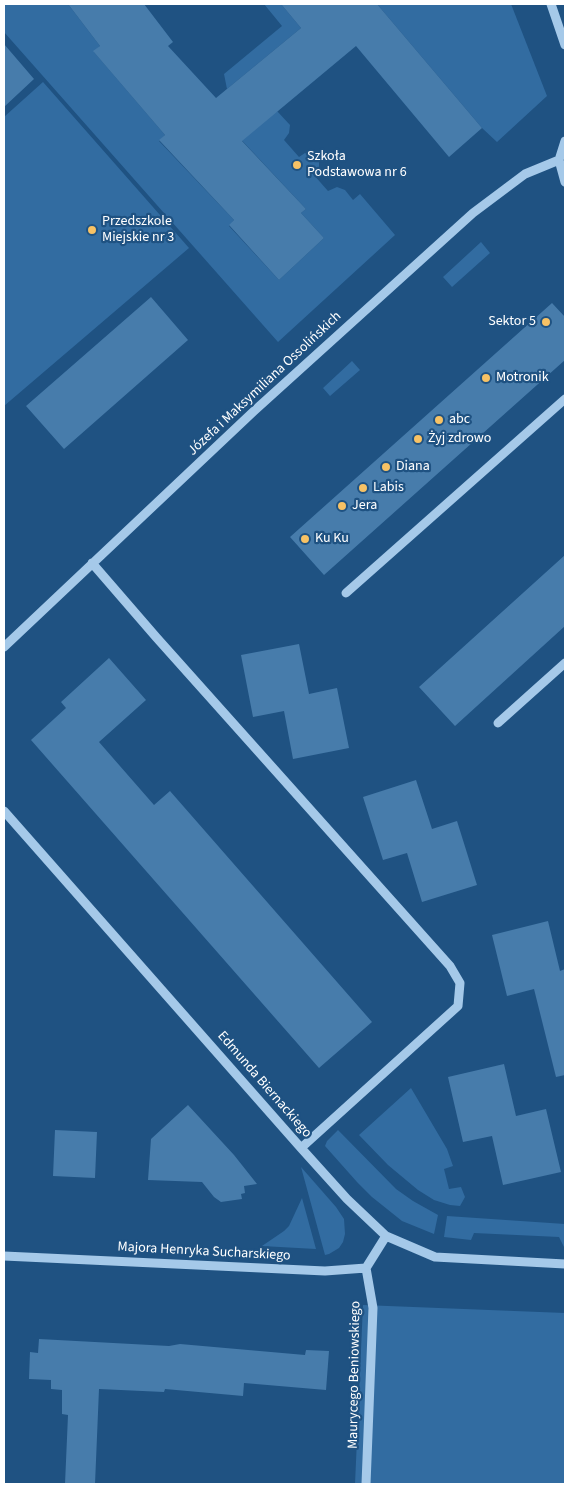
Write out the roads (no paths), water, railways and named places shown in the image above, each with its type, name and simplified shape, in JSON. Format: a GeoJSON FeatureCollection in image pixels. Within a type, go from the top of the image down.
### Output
{"type":"FeatureCollection","features":[{"type":"Feature","properties":{"kind":"street"},"geometry":{"type":"LineString","coordinates":[[551,4],[565,45]]}},
{"type":"Feature","properties":{"kind":"street"},"geometry":{"type":"LineString","coordinates":[[565,140],[562,161],[565,182]]}},
{"type":"Feature","properties":{"kind":"street","name":"Józefa i Maksymiliana Ossolińskich"},"geometry":{"type":"LineString","coordinates":[[4,647],[254,411],[473,213],[525,174],[562,161]]}},
{"type":"Feature","properties":{"kind":"street"},"geometry":{"type":"LineString","coordinates":[[346,593],[565,399]]}},
{"type":"Feature","properties":{"kind":"street"},"geometry":{"type":"LineString","coordinates":[[92,563],[450,966],[460,983],[458,1006],[301,1148]]}},
{"type":"Feature","properties":{"kind":"street"},"geometry":{"type":"LineString","coordinates":[[498,723],[565,663]]}},
{"type":"Feature","properties":{"kind":"street","name":"Edmunda Biernackiego"},"geometry":{"type":"LineString","coordinates":[[4,811],[301,1148],[347,1199],[386,1236],[435,1257],[565,1264]]}},
{"type":"Feature","properties":{"kind":"street"},"geometry":{"type":"LineString","coordinates":[[366,1268],[386,1236]]}},
{"type":"Feature","properties":{"kind":"street","name":"Majora Henryka Sucharskiego"},"geometry":{"type":"LineString","coordinates":[[4,1256],[325,1271],[366,1268]]}},
{"type":"Feature","properties":{"kind":"street","name":"Maurycego Beniowskiego"},"geometry":{"type":"LineString","coordinates":[[366,1268],[373,1308],[366,1484]]}},
{"type":"Feature","properties":{"kind":"place","name":"Szkoła Podstawowa nr 6"},"geometry":{"type":"Point","coordinates":[297,165]}},
{"type":"Feature","properties":{"kind":"place","name":"Przedszkole Miejskie nr 3"},"geometry":{"type":"Point","coordinates":[92,230]}},
{"type":"Feature","properties":{"kind":"place","name":"Sektor 5"},"geometry":{"type":"Point","coordinates":[546,322]}},
{"type":"Feature","properties":{"kind":"place","name":"Motronik"},"geometry":{"type":"Point","coordinates":[486,378]}},
{"type":"Feature","properties":{"kind":"place","name":"abc"},"geometry":{"type":"Point","coordinates":[439,420]}},
{"type":"Feature","properties":{"kind":"place","name":"Żyj zdrowo"},"geometry":{"type":"Point","coordinates":[418,439]}},
{"type":"Feature","properties":{"kind":"place","name":"Diana"},"geometry":{"type":"Point","coordinates":[386,467]}},
{"type":"Feature","properties":{"kind":"place","name":"Labis"},"geometry":{"type":"Point","coordinates":[363,488]}},
{"type":"Feature","properties":{"kind":"place","name":"Jera"},"geometry":{"type":"Point","coordinates":[342,506]}},
{"type":"Feature","properties":{"kind":"place","name":"Ku Ku"},"geometry":{"type":"Point","coordinates":[305,539]}}]}
